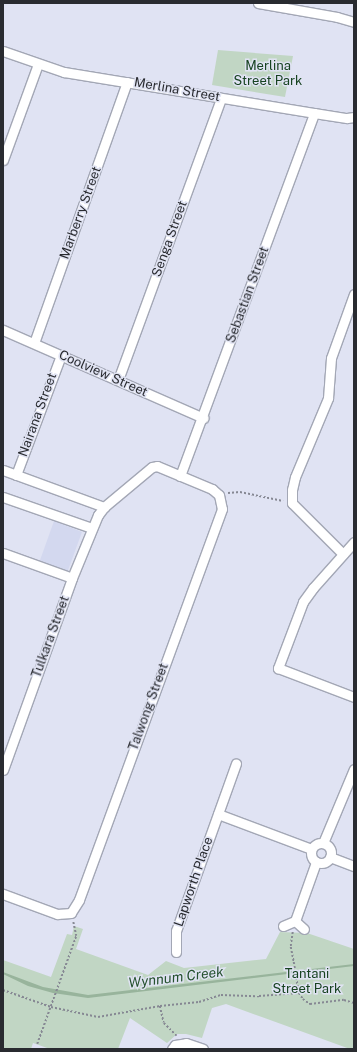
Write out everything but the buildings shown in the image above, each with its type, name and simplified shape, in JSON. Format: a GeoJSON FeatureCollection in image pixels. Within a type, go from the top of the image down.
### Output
{"type":"FeatureCollection","features":[{"type":"Feature","properties":{"kind":"street"},"geometry":{"type":"LineString","coordinates":[[258,3],[295,6],[354,22]]}},
{"type":"Feature","properties":{"kind":"street","name":"Merlina Street"},"geometry":{"type":"LineString","coordinates":[[3,51],[64,72],[314,113],[347,118],[354,117]]}},
{"type":"Feature","properties":{"kind":"street"},"geometry":{"type":"LineString","coordinates":[[3,160],[38,64]]}},
{"type":"Feature","properties":{"kind":"street","name":"Marberry Street"},"geometry":{"type":"LineString","coordinates":[[34,343],[128,82]]}},
{"type":"Feature","properties":{"kind":"street","name":"Senga Street"},"geometry":{"type":"LineString","coordinates":[[118,380],[221,98]]}},
{"type":"Feature","properties":{"kind":"street","name":"Sebastian Street"},"geometry":{"type":"LineString","coordinates":[[180,476],[203,418],[314,113]]}},
{"type":"Feature","properties":{"kind":"street"},"geometry":{"type":"LineString","coordinates":[[343,554],[292,503],[292,490],[295,477],[328,398],[331,358],[354,294]]}},
{"type":"Feature","properties":{"kind":"street","name":"Coolview Street"},"geometry":{"type":"LineString","coordinates":[[3,330],[203,418]]}},
{"type":"Feature","properties":{"kind":"street","name":"Nairana Street"},"geometry":{"type":"LineString","coordinates":[[16,475],[60,355]]}},
{"type":"Feature","properties":{"kind":"street","name":"Tulkara Street"},"geometry":{"type":"LineString","coordinates":[[3,770],[72,578],[92,528],[104,507],[148,468],[157,466],[180,476]]}},
{"type":"Feature","properties":{"kind":"street"},"geometry":{"type":"LineString","coordinates":[[3,470],[104,507]]}},
{"type":"Feature","properties":{"kind":"street"},"geometry":{"type":"LineString","coordinates":[[180,476],[216,492]]}},
{"type":"Feature","properties":{"kind":"street","name":"Talwong Street"},"geometry":{"type":"LineString","coordinates":[[71,913],[79,900],[222,509],[216,492]]}},
{"type":"Feature","properties":{"kind":"street"},"geometry":{"type":"LineString","coordinates":[[3,497],[92,528]]}},
{"type":"Feature","properties":{"kind":"street"},"geometry":{"type":"LineString","coordinates":[[354,542],[313,588],[303,602],[278,668],[354,697]]}},
{"type":"Feature","properties":{"kind":"street"},"geometry":{"type":"LineString","coordinates":[[3,553],[72,578]]}},
{"type":"Feature","properties":{"kind":"street","name":"Lapworth Place"},"geometry":{"type":"LineString","coordinates":[[176,952],[176,931],[236,763]]}},
{"type":"Feature","properties":{"kind":"street"},"geometry":{"type":"LineString","coordinates":[[323,843],[354,769]]}},
{"type":"Feature","properties":{"kind":"street"},"geometry":{"type":"LineString","coordinates":[[218,814],[311,849]]}},
{"type":"Feature","properties":{"kind":"street"},"geometry":{"type":"LineString","coordinates":[[316,862],[311,854],[311,849],[314,845],[323,843]]}},
{"type":"Feature","properties":{"kind":"street"},"geometry":{"type":"LineString","coordinates":[[323,843],[329,848],[330,857]]}},
{"type":"Feature","properties":{"kind":"street"},"geometry":{"type":"LineString","coordinates":[[316,862],[324,862],[330,857]]}},
{"type":"Feature","properties":{"kind":"street"},"geometry":{"type":"LineString","coordinates":[[330,857],[354,866]]}},
{"type":"Feature","properties":{"kind":"street"},"geometry":{"type":"LineString","coordinates":[[283,926],[295,921],[316,862]]}},
{"type":"Feature","properties":{"kind":"street"},"geometry":{"type":"LineString","coordinates":[[3,894],[57,914],[71,913]]}},
{"type":"Feature","properties":{"kind":"street"},"geometry":{"type":"LineString","coordinates":[[295,921],[304,929]]}},
{"type":"Feature","properties":{"kind":"street"},"geometry":{"type":"LineString","coordinates":[[176,1046],[186,1043],[203,1049]]}},
{"type":"Feature","properties":{"kind":"path"},"geometry":{"type":"LineString","coordinates":[[216,492],[240,492],[292,503]]}},
{"type":"Feature","properties":{"kind":"path"},"geometry":{"type":"LineString","coordinates":[[37,1044],[76,936],[71,913]]}},
{"type":"Feature","properties":{"kind":"path"},"geometry":{"type":"LineString","coordinates":[[295,921],[291,947],[299,993],[303,999],[310,1004],[344,1000],[354,1003]]}},
{"type":"Feature","properties":{"kind":"path"},"geometry":{"type":"LineString","coordinates":[[3,990],[51,1007],[98,1017],[160,1006],[199,1002],[221,995],[259,996],[299,993]]}},
{"type":"Feature","properties":{"kind":"path"},"geometry":{"type":"LineString","coordinates":[[160,1006],[164,1023],[177,1034],[176,1046]]}},
{"type":"Feature","properties":{"kind":"shaded area"},"geometry":{"type":"Polygon","coordinates":[[[54,521],[82,532],[67,573],[39,563],[54,521]]]}},
{"type":"Feature","properties":{"kind":"shaded area"},"geometry":{"type":"Polygon","coordinates":[[[354,964],[354,966],[88,998],[53,993],[28,986],[3,974],[3,972],[43,987],[88,995],[354,964]]]}},
{"type":"Feature","properties":{"kind":"green space","name":"Merlina Street Park"},"geometry":{"type":"Polygon","coordinates":[[[218,50],[293,56],[285,97],[212,85],[218,50]]]}},
{"type":"Feature","properties":{"kind":"green space","name":"Tantani Street Park"},"geometry":{"type":"Polygon","coordinates":[[[74,926],[83,929],[76,949],[148,975],[166,961],[184,968],[266,959],[280,932],[307,933],[354,949],[354,1049],[350,1049],[226,1004],[212,1008],[202,1038],[186,1034],[177,1034],[167,1043],[130,1018],[118,1049],[50,1049],[33,1043],[31,1049],[3,1049],[3,960],[51,977],[67,934],[72,935],[74,926]]]}},
{"type":"Feature","properties":{"kind":"water label","name":"Wynnum Creek"},"geometry":{"type":"Point","coordinates":[176,977]}}]}
